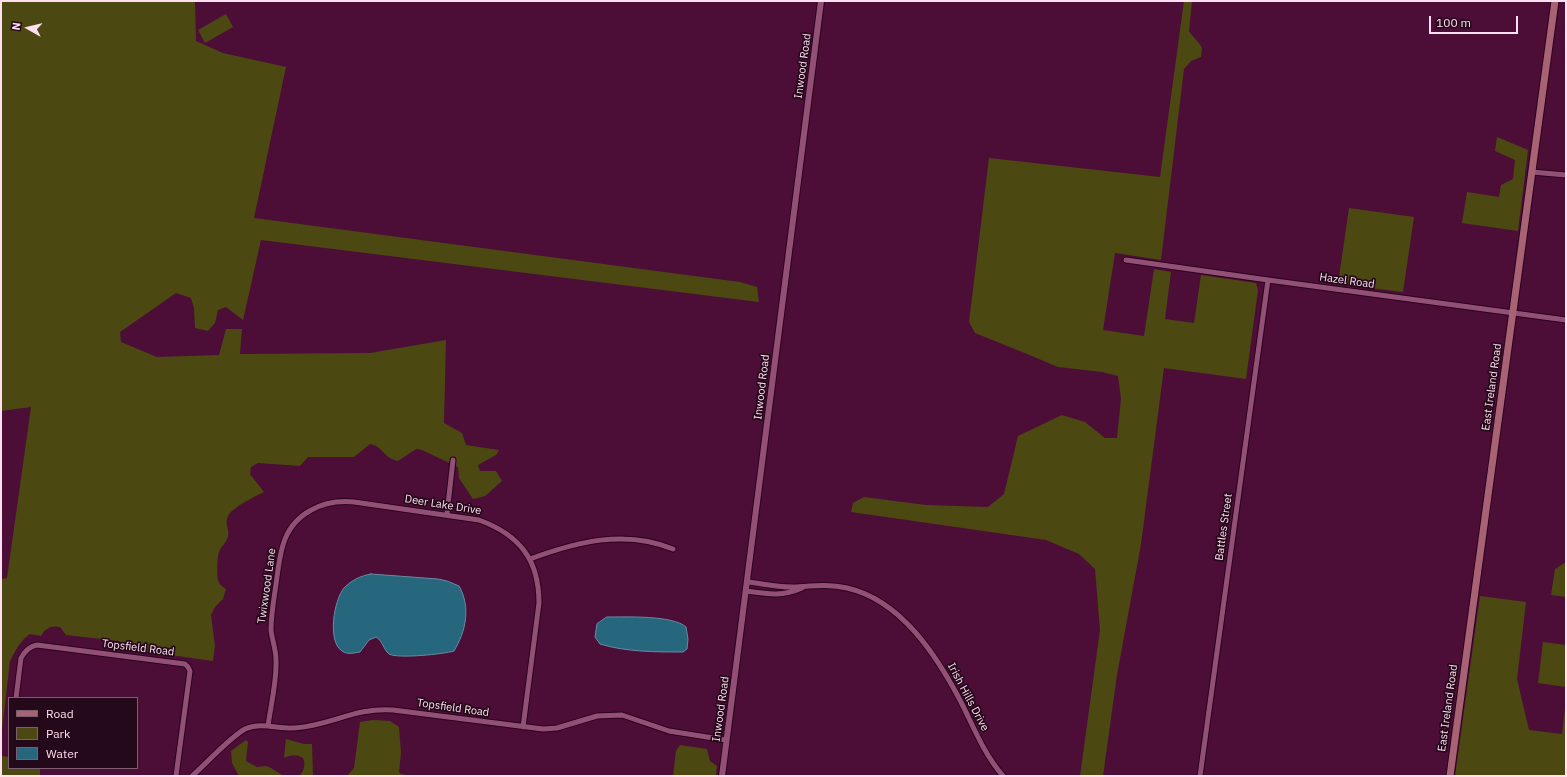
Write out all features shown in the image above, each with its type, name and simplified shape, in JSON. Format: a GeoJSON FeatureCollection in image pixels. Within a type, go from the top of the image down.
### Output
{"type":"FeatureCollection","features":[{"type":"Feature","properties":{"kind":"main road","name":"East Ireland Road"},"geometry":{"type":"LineString","coordinates":[[1450,776],[1555,1]]}},
{"type":"Feature","properties":{"kind":"street","name":"Inwood Road"},"geometry":{"type":"LineString","coordinates":[[722,776],[822,1]]}},
{"type":"Feature","properties":{"kind":"street"},"geometry":{"type":"LineString","coordinates":[[1532,172],[1566,175]]}},
{"type":"Feature","properties":{"kind":"street","name":"Hazel Road"},"geometry":{"type":"LineString","coordinates":[[1126,260],[1566,320]]}},
{"type":"Feature","properties":{"kind":"street","name":"Battles Street"},"geometry":{"type":"LineString","coordinates":[[1200,776],[1268,280]]}},
{"type":"Feature","properties":{"kind":"street"},"geometry":{"type":"LineString","coordinates":[[447,514],[453,460]]}},
{"type":"Feature","properties":{"kind":"street","name":"Deer Lake Drive"},"geometry":{"type":"LineString","coordinates":[[283,544],[290,529],[300,517],[314,508],[332,502],[354,502],[472,518],[494,525],[508,534],[515,540],[530,559],[537,578],[539,603],[523,727]]}},
{"type":"Feature","properties":{"kind":"street"},"geometry":{"type":"LineString","coordinates":[[530,559],[572,545],[601,539],[659,543],[673,549]]}},
{"type":"Feature","properties":{"kind":"street","name":"Twixwood Lane"},"geometry":{"type":"LineString","coordinates":[[268,726],[276,660],[272,634],[272,620],[279,561],[283,544]]}},
{"type":"Feature","properties":{"kind":"street","name":"Irish Hills Drive"},"geometry":{"type":"LineString","coordinates":[[748,582],[785,587],[842,586],[858,591],[882,602],[897,613],[937,660],[953,687],[983,747],[1003,776]]}},
{"type":"Feature","properties":{"kind":"street","name":"Irish Hills Drive"},"geometry":{"type":"LineString","coordinates":[[746,592],[780,595],[791,593],[806,586]]}},
{"type":"Feature","properties":{"kind":"street","name":"Topsfield Road"},"geometry":{"type":"LineString","coordinates":[[16,697],[24,653],[32,646],[37,645],[185,664],[190,671],[176,776]]}},
{"type":"Feature","properties":{"kind":"street","name":"Topsfield Road"},"geometry":{"type":"LineString","coordinates":[[192,776],[242,732],[253,727],[301,727],[319,724],[369,710],[385,709],[549,729],[597,716],[622,715],[669,732],[726,740]]}},
{"type":"Feature","properties":{"kind":"green space"},"geometry":{"type":"Polygon","coordinates":[[[1,1],[195,1],[196,41],[223,53],[286,67],[254,218],[740,282],[757,287],[759,302],[261,240],[243,320],[226,307],[218,310],[215,323],[208,331],[195,328],[194,308],[191,298],[176,293],[120,332],[121,342],[157,357],[219,355],[226,329],[242,329],[240,354],[370,353],[446,340],[444,423],[462,433],[466,445],[499,450],[496,455],[478,465],[480,471],[496,471],[502,481],[485,496],[473,499],[459,478],[458,467],[422,450],[416,449],[398,461],[389,457],[378,447],[370,444],[354,457],[308,457],[300,466],[258,463],[251,467],[250,474],[264,492],[239,506],[228,516],[228,537],[218,554],[218,580],[219,583],[226,589],[223,599],[215,607],[211,615],[215,646],[213,661],[127,649],[119,641],[66,635],[60,627],[57,626],[47,629],[41,636],[30,634],[21,643],[10,661],[1,738],[1,579],[7,578],[31,407],[1,411],[1,1]]]}},
{"type":"Feature","properties":{"kind":"green space"},"geometry":{"type":"Polygon","coordinates":[[[1184,1],[1192,1],[1189,31],[1202,48],[1201,57],[1191,61],[1184,69],[1161,260],[1115,253],[1103,330],[1144,336],[1154,269],[1171,272],[1165,319],[1194,323],[1201,275],[1256,283],[1258,290],[1246,379],[1164,368],[1141,544],[1117,675],[1103,776],[1080,776],[1100,630],[1095,569],[1079,554],[1046,540],[851,512],[853,503],[864,497],[926,505],[988,507],[1004,494],[1018,436],[1062,415],[1085,422],[1105,438],[1117,438],[1121,399],[1118,376],[1102,372],[1058,367],[975,333],[969,322],[989,158],[1160,177],[1184,1]]]}},
{"type":"Feature","properties":{"kind":"green space"},"geometry":{"type":"Polygon","coordinates":[[[226,14],[233,27],[205,43],[198,30],[226,14]]]}},
{"type":"Feature","properties":{"kind":"green space"},"geometry":{"type":"Polygon","coordinates":[[[1497,137],[1528,150],[1518,231],[1462,223],[1467,192],[1499,197],[1501,185],[1513,179],[1515,160],[1495,151],[1497,137]]]}},
{"type":"Feature","properties":{"kind":"green space"},"geometry":{"type":"Polygon","coordinates":[[[1349,208],[1414,217],[1403,292],[1338,284],[1349,208]]]}},
{"type":"Feature","properties":{"kind":"green space"},"geometry":{"type":"Polygon","coordinates":[[[1566,562],[1566,597],[1551,595],[1555,569],[1566,562]]]}},
{"type":"Feature","properties":{"kind":"green space"},"geometry":{"type":"Polygon","coordinates":[[[1480,596],[1526,602],[1517,679],[1529,730],[1562,734],[1566,700],[1566,776],[1455,776],[1480,596]]]}},
{"type":"Feature","properties":{"kind":"green space"},"geometry":{"type":"Polygon","coordinates":[[[1543,642],[1566,645],[1566,687],[1538,683],[1543,642]]]}},
{"type":"Feature","properties":{"kind":"green space"},"geometry":{"type":"Polygon","coordinates":[[[373,720],[390,721],[399,727],[401,753],[399,772],[401,774],[413,776],[347,776],[354,768],[360,722],[373,720]]]}},
{"type":"Feature","properties":{"kind":"green space"},"geometry":{"type":"Polygon","coordinates":[[[286,739],[304,744],[312,744],[313,776],[298,776],[302,773],[304,768],[303,758],[294,755],[284,758],[286,739]]]}},
{"type":"Feature","properties":{"kind":"green space"},"geometry":{"type":"Polygon","coordinates":[[[246,740],[248,742],[246,761],[257,767],[266,766],[285,776],[239,776],[232,763],[231,751],[246,740]]]}},
{"type":"Feature","properties":{"kind":"green space"},"geometry":{"type":"Polygon","coordinates":[[[680,745],[707,749],[710,761],[717,766],[716,776],[673,776],[676,751],[680,745]]]}},
{"type":"Feature","properties":{"kind":"green space"},"geometry":{"type":"Polygon","coordinates":[[[1,754],[2,756],[8,757],[8,769],[40,769],[40,776],[1,776],[1,754]]]}},
{"type":"Feature","properties":{"kind":"water"},"geometry":{"type":"Polygon","coordinates":[[[371,574],[438,579],[459,586],[465,602],[466,619],[462,635],[454,651],[421,656],[394,655],[387,652],[376,637],[369,640],[360,652],[348,653],[342,651],[337,646],[333,630],[335,611],[340,594],[347,585],[356,579],[371,574]]]}},
{"type":"Feature","properties":{"kind":"water"},"geometry":{"type":"Polygon","coordinates":[[[607,617],[636,617],[671,620],[680,623],[686,627],[688,639],[687,649],[683,652],[641,651],[620,649],[600,644],[595,637],[597,624],[607,617]]]}}]}
